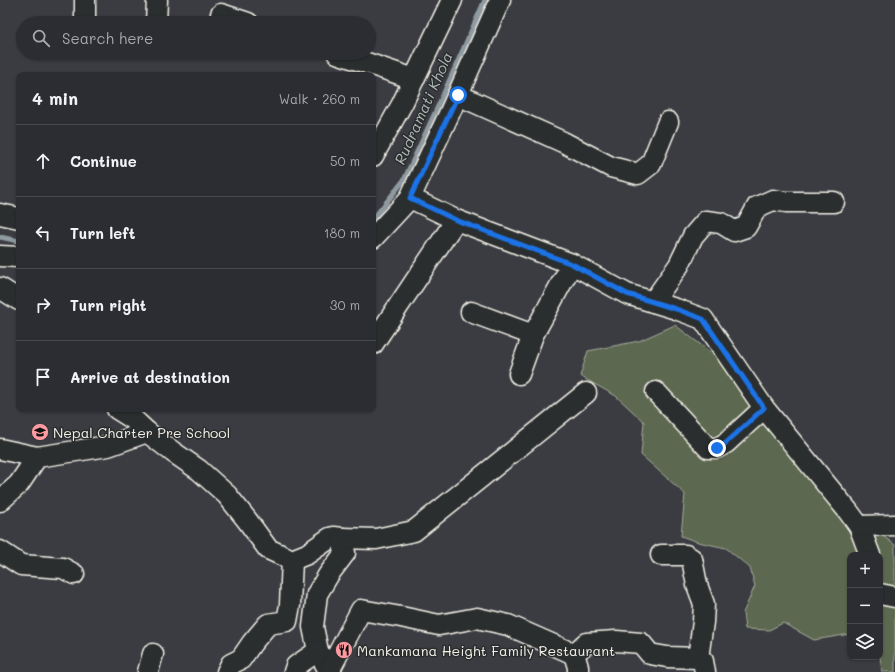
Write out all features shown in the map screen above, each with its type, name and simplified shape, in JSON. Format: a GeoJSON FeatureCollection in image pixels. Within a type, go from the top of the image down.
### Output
{"type":"FeatureCollection","features":[{"type":"Feature","properties":{"kind":"street"},"geometry":{"type":"LineString","coordinates":[[85,0],[85,16]]}},
{"type":"Feature","properties":{"kind":"street"},"geometry":{"type":"LineString","coordinates":[[156,16],[157,0]]}},
{"type":"Feature","properties":{"kind":"street"},"geometry":{"type":"LineString","coordinates":[[376,151],[402,104],[452,0]]}},
{"type":"Feature","properties":{"kind":"street"},"geometry":{"type":"LineString","coordinates":[[376,235],[410,198],[500,0]]}},
{"type":"Feature","properties":{"kind":"street"},"geometry":{"type":"LineString","coordinates":[[221,14],[227,16]]}},
{"type":"Feature","properties":{"kind":"street"},"geometry":{"type":"LineString","coordinates":[[358,60],[414,79]]}},
{"type":"Feature","properties":{"kind":"street"},"geometry":{"type":"LineString","coordinates":[[458,95],[563,142],[611,167],[638,174],[651,164],[668,122]]}},
{"type":"Feature","properties":{"kind":"street"},"geometry":{"type":"LineString","coordinates":[[410,198],[456,220],[572,264],[627,294],[703,319],[764,408],[859,526],[869,552]]}},
{"type":"Feature","properties":{"kind":"street"},"geometry":{"type":"LineString","coordinates":[[653,302],[679,265],[693,236],[706,221],[721,223],[734,231],[746,227],[757,208],[773,200],[786,202],[834,202]]}},
{"type":"Feature","properties":{"kind":"street"},"geometry":{"type":"LineString","coordinates":[[0,214],[16,217]]}},
{"type":"Feature","properties":{"kind":"street"},"geometry":{"type":"LineString","coordinates":[[376,340],[456,220]]}},
{"type":"Feature","properties":{"kind":"street"},"geometry":{"type":"LineString","coordinates":[[0,256],[16,257]]}},
{"type":"Feature","properties":{"kind":"street"},"geometry":{"type":"LineString","coordinates":[[519,374],[533,335],[572,264]]}},
{"type":"Feature","properties":{"kind":"street"},"geometry":{"type":"LineString","coordinates":[[0,288],[16,298]]}},
{"type":"Feature","properties":{"kind":"street"},"geometry":{"type":"LineString","coordinates":[[471,312],[533,335]]}},
{"type":"Feature","properties":{"kind":"street"},"geometry":{"type":"LineString","coordinates":[[656,392],[708,448],[717,448],[726,443],[764,408]]}},
{"type":"Feature","properties":{"kind":"street"},"geometry":{"type":"LineString","coordinates":[[122,412],[199,470],[227,495],[268,549],[292,560],[307,554],[330,538],[334,537],[376,539],[414,531],[586,393]]}},
{"type":"Feature","properties":{"kind":"street"},"geometry":{"type":"LineString","coordinates":[[0,449],[37,457],[108,446],[147,432]]}},
{"type":"Feature","properties":{"kind":"street"},"geometry":{"type":"LineString","coordinates":[[0,501],[19,484],[37,457]]}},
{"type":"Feature","properties":{"kind":"street"},"geometry":{"type":"LineString","coordinates":[[859,526],[895,525]]}},
{"type":"Feature","properties":{"kind":"street"},"geometry":{"type":"LineString","coordinates":[[330,671],[318,651],[313,627],[317,594],[329,574],[345,553],[342,538]]}},
{"type":"Feature","properties":{"kind":"street"},"geometry":{"type":"LineString","coordinates":[[0,551],[21,565],[63,568],[74,574]]}},
{"type":"Feature","properties":{"kind":"street"},"geometry":{"type":"LineString","coordinates":[[330,671],[361,610],[439,625],[477,618],[508,625],[576,663],[586,643],[616,641],[641,643],[650,654],[701,665],[704,604],[697,585],[692,559],[686,555],[661,555]]}},
{"type":"Feature","properties":{"kind":"street"},"geometry":{"type":"LineString","coordinates":[[226,672],[231,664],[241,659],[268,624],[287,621],[290,605],[292,560]]}},
{"type":"Feature","properties":{"kind":"street"},"geometry":{"type":"LineString","coordinates":[[883,595],[895,597]]}},
{"type":"Feature","properties":{"kind":"street"},"geometry":{"type":"LineString","coordinates":[[294,672],[296,666],[318,651]]}},
{"type":"Feature","properties":{"kind":"green space"},"geometry":{"type":"Polygon","coordinates":[[[675,325],[752,384],[851,512],[895,545],[895,672],[882,672],[880,660],[883,660],[883,552],[847,552],[847,634],[814,640],[783,623],[769,630],[745,629],[743,613],[755,586],[750,568],[726,548],[698,542],[681,536],[685,494],[641,455],[644,422],[616,396],[580,376],[588,351],[639,341],[675,325]]]}},
{"type":"Feature","properties":{"kind":"waterway","name":"Rudramati Khola"},"geometry":{"type":"LineString","coordinates":[[376,215],[404,180],[485,0]]}},
{"type":"Feature","properties":{"kind":"waterway","name":"Rudramati Khola"},"geometry":{"type":"LineString","coordinates":[[0,237],[16,240]]}},
{"type":"Feature","properties":{"kind":"place","name":"Nepal Charter Pre School"},"geometry":{"type":"Point","coordinates":[40,432]}},
{"type":"Feature","properties":{"kind":"place","name":"Mankamana Height Family Restaurant"},"geometry":{"type":"Point","coordinates":[344,650]}},
{"type":"Feature","properties":{"kind":"route"},"geometry":{"type":"LineString","coordinates":[[458,95],[410,198],[456,220],[572,264],[627,294],[703,319],[764,408],[726,443],[717,448]]}}]}
